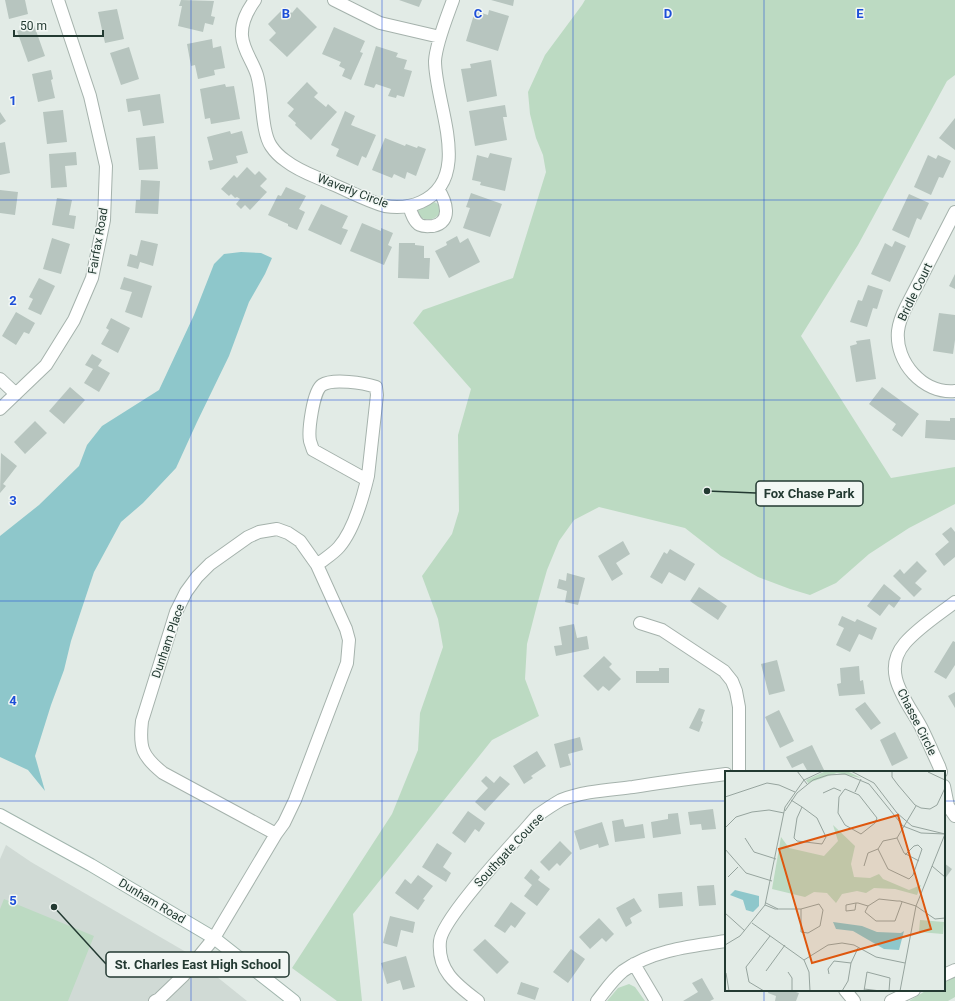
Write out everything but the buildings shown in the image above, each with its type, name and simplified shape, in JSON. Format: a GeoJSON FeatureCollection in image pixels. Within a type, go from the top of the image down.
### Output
{"type":"FeatureCollection","features":[{"type":"Feature","properties":{"kind":"street","name":"Fairfax Road"},"geometry":{"type":"LineString","coordinates":[[0,409],[46,365],[74,320],[92,278],[104,220],[106,166],[90,96],[58,0]]}},
{"type":"Feature","properties":{"kind":"street","name":"Waverly Circle"},"geometry":{"type":"LineString","coordinates":[[254,0],[243,21],[242,37],[259,84],[265,127],[270,144],[286,161],[301,171],[385,206],[398,207],[421,202],[433,195],[443,184],[447,170],[449,154],[448,135],[436,80],[435,59],[440,37],[453,0]]}},
{"type":"Feature","properties":{"kind":"street"},"geometry":{"type":"LineString","coordinates":[[334,0],[380,24],[440,37]]}},
{"type":"Feature","properties":{"kind":"street"},"geometry":{"type":"LineString","coordinates":[[408,206],[420,225],[428,227],[437,225],[445,218],[446,206],[443,197],[438,190]]}},
{"type":"Feature","properties":{"kind":"street","name":"Bridle Court"},"geometry":{"type":"LineString","coordinates":[[955,212],[906,307],[901,318],[898,331],[898,344],[902,358],[910,370],[920,380],[933,388],[955,391]]}},
{"type":"Feature","properties":{"kind":"street"},"geometry":{"type":"LineString","coordinates":[[0,379],[16,394]]}},
{"type":"Feature","properties":{"kind":"street"},"geometry":{"type":"LineString","coordinates":[[317,565],[338,548],[345,539],[364,495],[367,480],[377,395],[376,387],[364,384],[330,381],[318,388],[313,402],[310,440],[313,450],[367,480]]}},
{"type":"Feature","properties":{"kind":"street","name":"Dunham Place"},"geometry":{"type":"LineString","coordinates":[[155,1001],[184,976],[214,938],[284,823],[295,800],[348,663],[349,640],[346,629],[317,565],[300,541],[288,533],[277,529],[259,532],[248,537],[210,564],[197,577],[186,592],[176,612],[142,721],[140,738],[143,753],[154,766],[163,773],[276,834]]}},
{"type":"Feature","properties":{"kind":"street","name":"Chasse Circle"},"geometry":{"type":"LineString","coordinates":[[941,771],[921,726],[902,695],[894,670],[898,654],[905,644],[923,627],[955,602]]}},
{"type":"Feature","properties":{"kind":"street"},"geometry":{"type":"LineString","coordinates":[[640,623],[662,630],[724,671],[732,681],[736,691],[739,707],[739,771]]}},
{"type":"Feature","properties":{"kind":"street","name":"Southgate Course"},"geometry":{"type":"LineString","coordinates":[[478,1001],[456,984],[443,966],[440,951],[440,939],[448,922],[468,895],[538,815],[559,801],[596,791],[725,774]]}},
{"type":"Feature","properties":{"kind":"street"},"geometry":{"type":"LineString","coordinates":[[945,791],[948,806],[955,816]]}},
{"type":"Feature","properties":{"kind":"street","name":"Dunham Road"},"geometry":{"type":"LineString","coordinates":[[0,815],[91,865],[214,938],[294,1001]]}},
{"type":"Feature","properties":{"kind":"street"},"geometry":{"type":"LineString","coordinates":[[597,1001],[622,971],[647,957],[682,948],[725,940]]}},
{"type":"Feature","properties":{"kind":"street"},"geometry":{"type":"LineString","coordinates":[[634,964],[656,1001]]}},
{"type":"Feature","properties":{"kind":"street"},"geometry":{"type":"LineString","coordinates":[[945,975],[955,970]]}},
{"type":"Feature","properties":{"kind":"street"},"geometry":{"type":"LineString","coordinates":[[846,991],[854,1001]]}},
{"type":"Feature","properties":{"kind":"street"},"geometry":{"type":"LineString","coordinates":[[891,1001],[912,991]]}},
{"type":"Feature","properties":{"kind":"shaded area"},"geometry":{"type":"Polygon","coordinates":[[[6,845],[31,862],[186,952],[247,1001],[0,1001],[0,859],[6,845]]]}},
{"type":"Feature","properties":{"kind":"green space"},"geometry":{"type":"Polygon","coordinates":[[[585,0],[955,0],[955,75],[947,81],[858,245],[801,336],[891,478],[955,467],[955,504],[909,528],[869,554],[836,583],[810,595],[758,577],[721,556],[685,528],[599,507],[574,520],[559,541],[547,570],[527,644],[525,679],[539,716],[492,740],[353,914],[362,1001],[337,1001],[292,968],[392,814],[418,750],[420,713],[443,647],[438,619],[422,576],[452,534],[459,511],[458,435],[471,389],[413,323],[423,310],[513,278],[546,172],[543,155],[536,138],[530,114],[528,92],[545,55],[585,0]]]}},
{"type":"Feature","properties":{"kind":"green space"},"geometry":{"type":"Polygon","coordinates":[[[434,202],[440,208],[438,215],[431,219],[420,217],[417,211],[434,202]]]}},
{"type":"Feature","properties":{"kind":"green space"},"geometry":{"type":"Polygon","coordinates":[[[4,899],[94,936],[68,1001],[0,1001],[0,909],[4,899]]]}},
{"type":"Feature","properties":{"kind":"green space"},"geometry":{"type":"Polygon","coordinates":[[[955,976],[955,997],[948,1001],[909,1001],[925,991],[945,991],[945,981],[955,976]]]}},
{"type":"Feature","properties":{"kind":"green space"},"geometry":{"type":"Polygon","coordinates":[[[629,984],[635,987],[645,1001],[607,1001],[618,988],[629,984]]]}},
{"type":"Feature","properties":{"kind":"water"},"geometry":{"type":"Polygon","coordinates":[[[241,252],[261,253],[272,258],[265,274],[249,302],[229,356],[176,468],[143,503],[121,522],[94,572],[71,641],[64,670],[35,756],[45,791],[28,770],[0,757],[0,536],[39,505],[79,466],[87,445],[102,426],[159,390],[194,315],[214,264],[224,254],[241,252]]]}},
{"type":"Feature","properties":{"kind":"place","name":"Fox Chase Park"},"geometry":{"type":"Point","coordinates":[707,491]}},
{"type":"Feature","properties":{"kind":"place","name":"St. Charles East High School"},"geometry":{"type":"Point","coordinates":[54,907]}}]}
